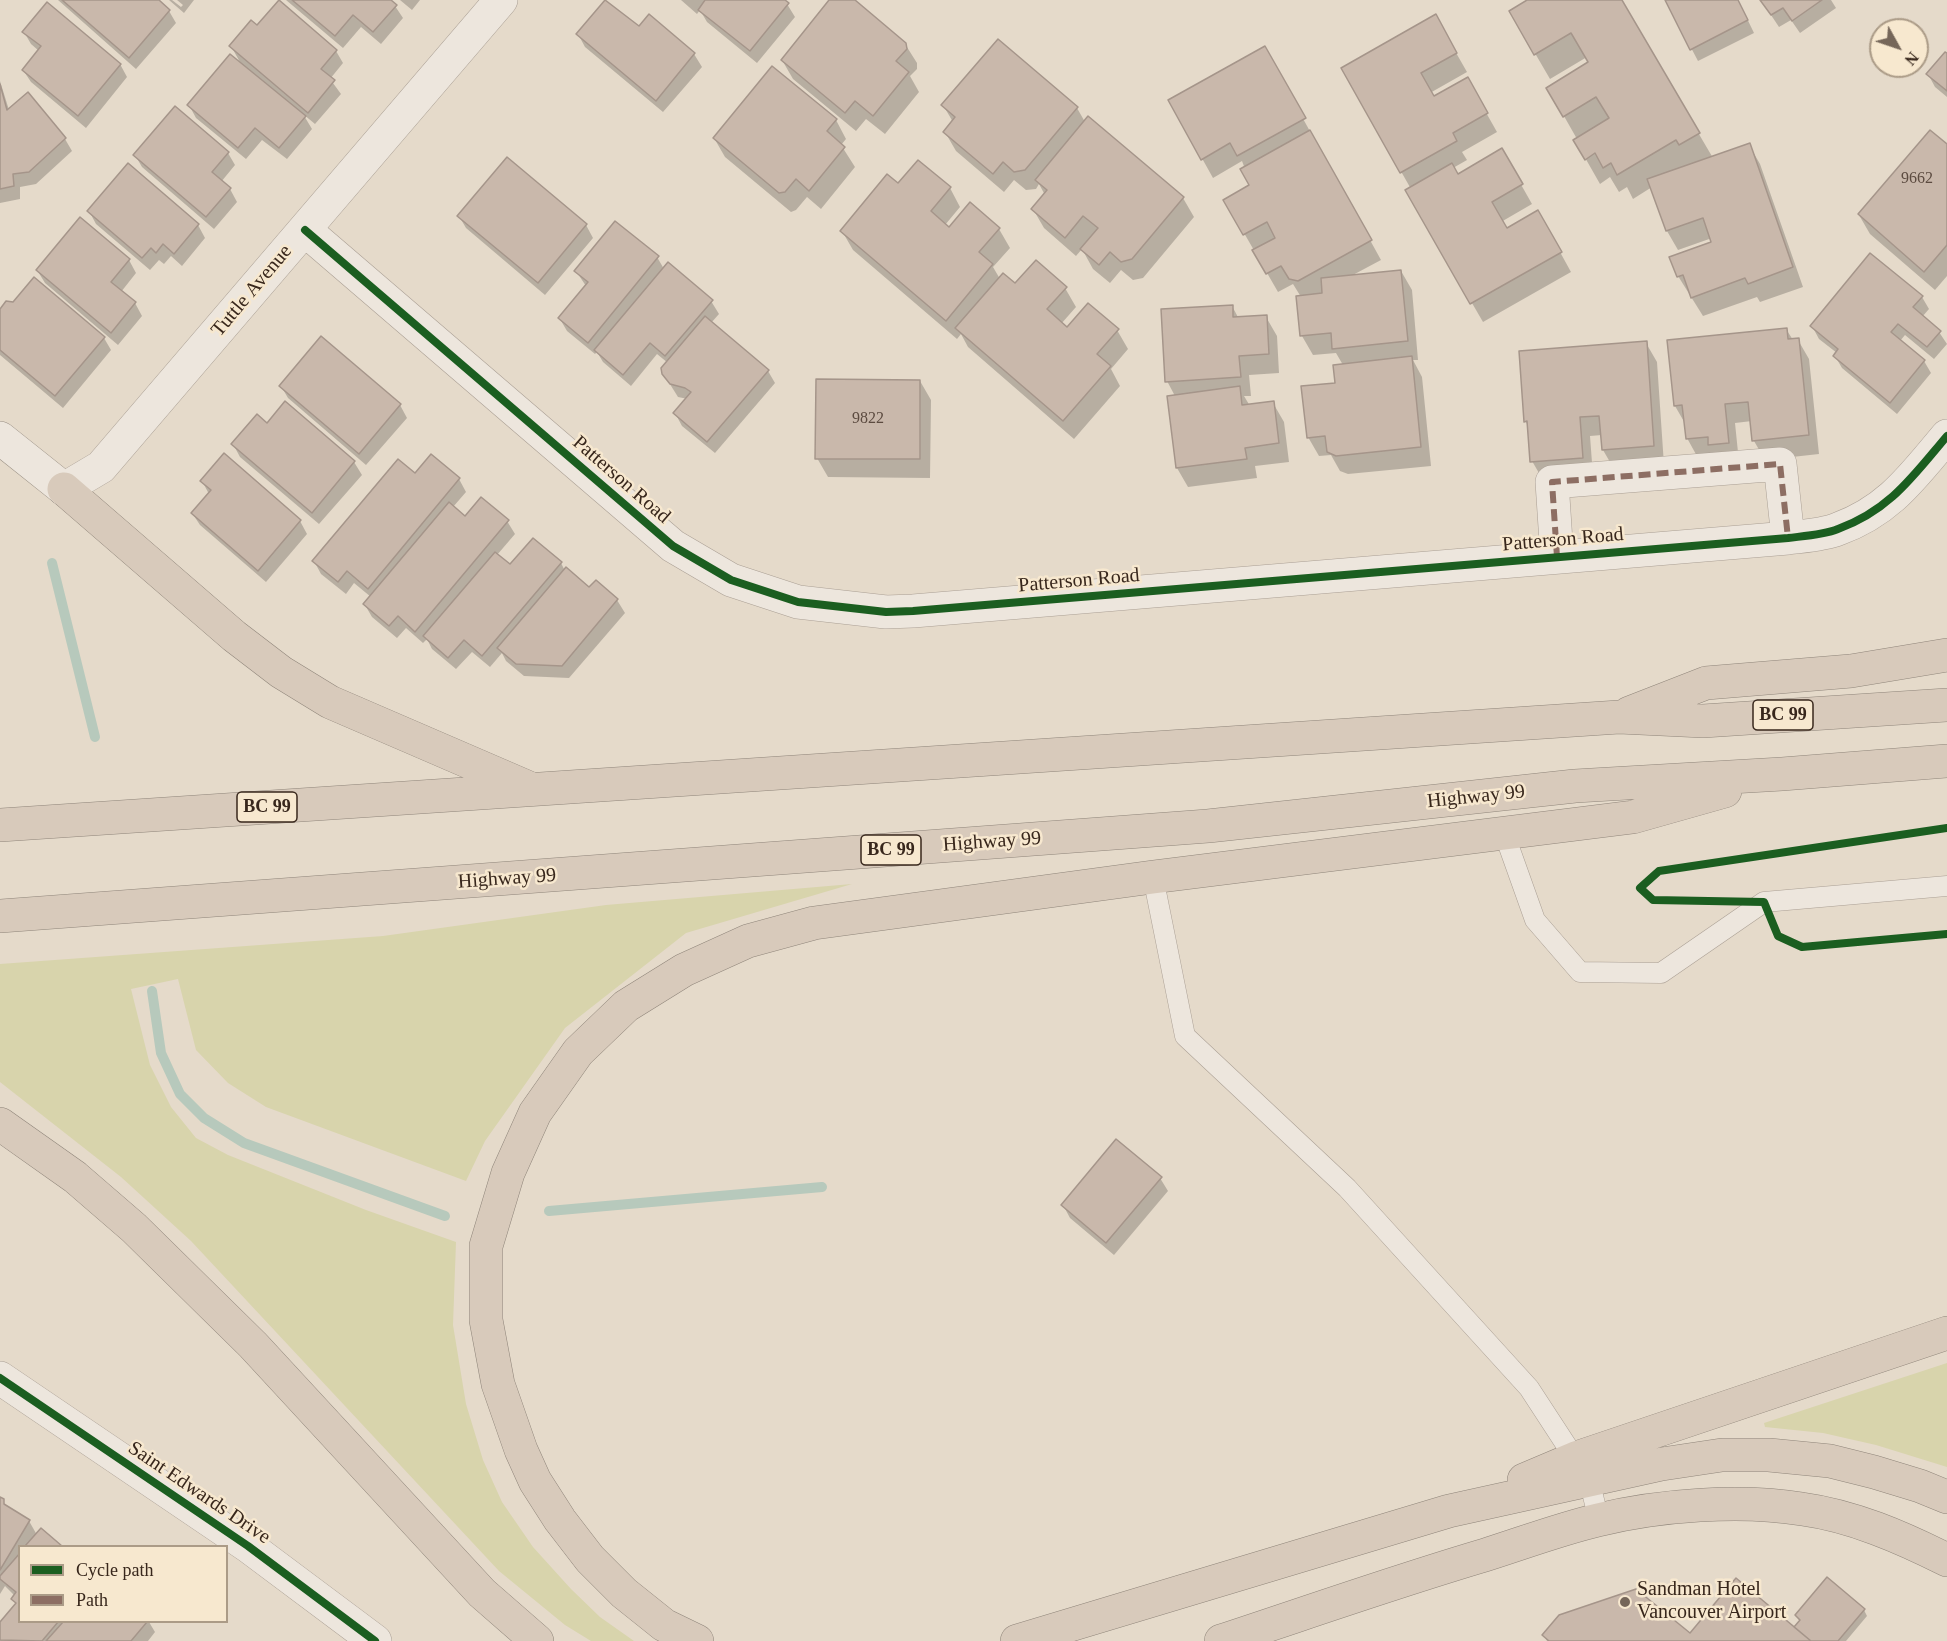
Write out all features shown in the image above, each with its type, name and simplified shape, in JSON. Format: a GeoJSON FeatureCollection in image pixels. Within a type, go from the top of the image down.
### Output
{"type":"FeatureCollection","features":[{"type":"Feature","properties":{"kind":"highway"},"geometry":{"type":"LineString","coordinates":[[64,489],[234,636],[281,672],[330,702],[534,790]]}},
{"type":"Feature","properties":{"kind":"highway"},"geometry":{"type":"LineString","coordinates":[[1619,717],[1706,683],[1851,671],[1947,655]]}},
{"type":"Feature","properties":{"kind":"highway","name":"BC 99"},"geometry":{"type":"LineString","coordinates":[[0,825],[1619,717],[1703,721],[1947,705]]}},
{"type":"Feature","properties":{"kind":"highway","name":"Highway 99"},"geometry":{"type":"LineString","coordinates":[[0,916],[1208,826],[1575,786],[1782,774],[1947,761]]}},
{"type":"Feature","properties":{"kind":"highway"},"geometry":{"type":"LineString","coordinates":[[697,1641],[664,1625],[624,1593],[590,1559],[560,1520],[536,1481],[521,1450],[498,1384],[486,1320],[486,1246],[508,1173],[535,1113],[578,1052],[626,1006],[684,970],[748,941],[814,923],[1153,877],[1633,817],[1782,774]]}},
{"type":"Feature","properties":{"kind":"highway"},"geometry":{"type":"LineString","coordinates":[[0,1124],[75,1177],[134,1228],[253,1345],[482,1593],[537,1641]]}},
{"type":"Feature","properties":{"kind":"highway"},"geometry":{"type":"LineString","coordinates":[[1017,1641],[1582,1469],[1947,1333]]}},
{"type":"Feature","properties":{"kind":"highway"},"geometry":{"type":"LineString","coordinates":[[1582,1469],[1662,1464],[1712,1457],[1768,1455],[1830,1461],[1920,1486],[1947,1497]]}},
{"type":"Feature","properties":{"kind":"highway"},"geometry":{"type":"LineString","coordinates":[[1221,1641],[1443,1567],[1599,1520],[1680,1507],[1742,1504],[1802,1509],[1860,1522],[1921,1546],[1947,1560]]}},
{"type":"Feature","properties":{"kind":"street","name":"Tuttle Avenue"},"geometry":{"type":"LineString","coordinates":[[64,489],[101,468],[501,0]]}},
{"type":"Feature","properties":{"kind":"street","name":"Patterson Road"},"geometry":{"type":"LineString","coordinates":[[305,230],[673,546],[731,580],[798,603],[886,612],[913,611],[1788,538],[1836,530],[1871,514],[1901,490],[1947,436]]}},
{"type":"Feature","properties":{"kind":"street"},"geometry":{"type":"LineString","coordinates":[[0,438],[64,489]]}},
{"type":"Feature","properties":{"kind":"street"},"geometry":{"type":"LineString","coordinates":[[1557,557],[1552,482],[1780,464],[1788,538]]}},
{"type":"Feature","properties":{"kind":"street","name":"Saint Edwards Drive"},"geometry":{"type":"LineString","coordinates":[[0,1378],[248,1546],[375,1641]]}},
{"type":"Feature","properties":{"kind":"lane"},"geometry":{"type":"LineString","coordinates":[[1504,833],[1535,920],[1580,972],[1661,973],[1764,902],[1947,886]]}},
{"type":"Feature","properties":{"kind":"lane"},"geometry":{"type":"LineString","coordinates":[[1153,877],[1185,1036],[1347,1188],[1529,1388],[1582,1469],[1599,1520]]}},
{"type":"Feature","properties":{"kind":"shaded area"},"geometry":{"type":"Polygon","coordinates":[[[852,884],[686,933],[565,1028],[485,1141],[466,1181],[266,1107],[228,1083],[196,1050],[178,979],[131,989],[150,1065],[171,1107],[196,1138],[228,1155],[366,1210],[456,1242],[453,1325],[466,1404],[483,1460],[502,1502],[533,1547],[600,1617],[634,1641],[591,1641],[565,1625],[499,1571],[191,1241],[121,1177],[0,1082],[0,964],[383,936],[606,905],[852,884]]]}},
{"type":"Feature","properties":{"kind":"shaded area"},"geometry":{"type":"Polygon","coordinates":[[[1947,1363],[1947,1467],[1876,1445],[1823,1433],[1765,1427],[1764,1423],[1947,1363]]]}},
{"type":"Feature","properties":{"kind":"building"},"geometry":{"type":"Polygon","coordinates":[[[62,0],[159,0],[170,10],[129,58],[62,0]]]}},
{"type":"Feature","properties":{"kind":"building"},"geometry":{"type":"Polygon","coordinates":[[[279,0],[337,50],[321,69],[335,80],[308,113],[229,46],[251,20],[257,25],[279,0]]]}},
{"type":"Feature","properties":{"kind":"building"},"geometry":{"type":"Polygon","coordinates":[[[292,0],[391,0],[397,5],[373,32],[353,15],[335,36],[292,0]]]}},
{"type":"Feature","properties":{"kind":"building"},"geometry":{"type":"Polygon","coordinates":[[[605,0],[639,26],[649,14],[695,53],[656,101],[576,34],[605,0]]]}},
{"type":"Feature","properties":{"kind":"building"},"geometry":{"type":"Polygon","coordinates":[[[705,0],[785,0],[789,3],[750,51],[698,10],[705,0]]]}},
{"type":"Feature","properties":{"kind":"building"},"geometry":{"type":"Polygon","coordinates":[[[829,0],[855,0],[906,43],[907,49],[896,61],[909,72],[873,116],[855,101],[845,113],[781,60],[829,0]]]}},
{"type":"Feature","properties":{"kind":"building"},"geometry":{"type":"Polygon","coordinates":[[[1527,0],[1622,0],[1700,133],[1679,145],[1676,140],[1617,175],[1611,163],[1603,168],[1595,153],[1585,160],[1573,140],[1609,118],[1596,97],[1563,117],[1546,88],[1588,62],[1571,33],[1534,55],[1509,11],[1527,0]]]}},
{"type":"Feature","properties":{"kind":"building"},"geometry":{"type":"Polygon","coordinates":[[[1665,0],[1738,0],[1748,20],[1690,50],[1665,0]]]}},
{"type":"Feature","properties":{"kind":"building"},"geometry":{"type":"Polygon","coordinates":[[[1760,0],[1822,0],[1792,21],[1783,8],[1771,15],[1760,0]]]}},
{"type":"Feature","properties":{"kind":"building"},"geometry":{"type":"Polygon","coordinates":[[[47,2],[121,64],[78,116],[22,70],[41,46],[22,32],[47,2]]]}},
{"type":"Feature","properties":{"kind":"building"},"geometry":{"type":"Polygon","coordinates":[[[1436,14],[1457,53],[1421,73],[1434,96],[1468,77],[1488,113],[1453,133],[1457,141],[1400,173],[1341,68],[1436,14]]]}},
{"type":"Feature","properties":{"kind":"building"},"geometry":{"type":"Polygon","coordinates":[[[998,39],[1078,107],[1025,170],[1014,172],[1003,162],[993,174],[943,132],[955,117],[941,105],[998,39]]]}},
{"type":"Feature","properties":{"kind":"building"},"geometry":{"type":"Polygon","coordinates":[[[1265,46],[1306,118],[1237,156],[1230,143],[1201,160],[1168,100],[1265,46]]]}},
{"type":"Feature","properties":{"kind":"building"},"geometry":{"type":"Polygon","coordinates":[[[1945,52],[1947,53],[1947,91],[1929,76],[1929,71],[1945,52]]]}},
{"type":"Feature","properties":{"kind":"building"},"geometry":{"type":"Polygon","coordinates":[[[230,54],[306,116],[279,148],[255,128],[238,148],[187,105],[230,54]]]}},
{"type":"Feature","properties":{"kind":"building"},"geometry":{"type":"Polygon","coordinates":[[[772,66],[837,119],[827,131],[845,147],[809,191],[796,179],[785,192],[779,193],[713,138],[772,66]]]}},
{"type":"Feature","properties":{"kind":"building"},"geometry":{"type":"Polygon","coordinates":[[[0,84],[7,110],[28,92],[66,138],[29,172],[13,174],[14,186],[0,189],[0,84]]]}},
{"type":"Feature","properties":{"kind":"building"},"geometry":{"type":"Polygon","coordinates":[[[175,106],[229,152],[212,172],[231,188],[206,217],[133,155],[175,106]]]}},
{"type":"Feature","properties":{"kind":"building"},"geometry":{"type":"Polygon","coordinates":[[[1088,116],[1184,197],[1132,259],[1121,262],[1110,252],[1099,265],[1080,249],[1098,228],[1083,216],[1065,238],[1031,209],[1047,190],[1035,180],[1088,116]]]}},
{"type":"Feature","properties":{"kind":"building"},"geometry":{"type":"Polygon","coordinates":[[[1310,130],[1372,240],[1298,281],[1289,279],[1281,266],[1266,274],[1252,250],[1275,238],[1267,222],[1243,235],[1223,200],[1249,185],[1240,169],[1310,130]]]}},
{"type":"Feature","properties":{"kind":"building"},"geometry":{"type":"Polygon","coordinates":[[[1930,130],[1947,144],[1947,245],[1924,272],[1858,214],[1930,130]]]}},
{"type":"Feature","properties":{"kind":"building"},"geometry":{"type":"Polygon","coordinates":[[[1750,143],[1793,267],[1748,284],[1745,278],[1691,298],[1683,275],[1677,277],[1669,257],[1711,242],[1703,218],[1666,231],[1647,179],[1750,143]]]}},
{"type":"Feature","properties":{"kind":"building"},"geometry":{"type":"Polygon","coordinates":[[[1502,148],[1523,184],[1492,202],[1507,228],[1538,210],[1562,252],[1470,304],[1405,190],[1452,163],[1458,174],[1502,148]]]}},
{"type":"Feature","properties":{"kind":"building"},"geometry":{"type":"Polygon","coordinates":[[[507,157],[587,224],[538,283],[457,216],[507,157]]]}},
{"type":"Feature","properties":{"kind":"building"},"geometry":{"type":"Polygon","coordinates":[[[918,160],[951,187],[931,211],[949,227],[970,202],[1000,228],[979,252],[993,264],[946,321],[840,231],[887,174],[898,183],[918,160]]]}},
{"type":"Feature","properties":{"kind":"building"},"geometry":{"type":"Polygon","coordinates":[[[128,163],[199,224],[174,254],[163,244],[156,253],[151,248],[142,258],[87,211],[128,163]]]}},
{"type":"Feature","properties":{"kind":"building"},"geometry":{"type":"Polygon","coordinates":[[[80,217],[130,259],[111,282],[136,302],[111,333],[36,270],[80,217]]]}},
{"type":"Feature","properties":{"kind":"building"},"geometry":{"type":"Polygon","coordinates":[[[615,221],[659,256],[588,343],[558,318],[588,282],[574,271],[615,221]]]}},
{"type":"Feature","properties":{"kind":"building"},"geometry":{"type":"Polygon","coordinates":[[[1870,253],[1923,296],[1913,307],[1941,331],[1927,347],[1898,324],[1891,332],[1925,360],[1890,403],[1833,356],[1838,349],[1810,326],[1870,253]]]}},
{"type":"Feature","properties":{"kind":"building"},"geometry":{"type":"Polygon","coordinates":[[[1036,260],[1067,287],[1047,309],[1067,327],[1088,303],[1119,329],[1097,354],[1111,366],[1063,421],[955,328],[1003,273],[1015,283],[1036,260]]]}},
{"type":"Feature","properties":{"kind":"building"},"geometry":{"type":"Polygon","coordinates":[[[668,262],[713,300],[665,356],[650,343],[623,375],[594,350],[668,262]]]}},
{"type":"Feature","properties":{"kind":"building"},"geometry":{"type":"Polygon","coordinates":[[[1401,270],[1408,341],[1332,349],[1331,333],[1300,336],[1296,296],[1322,293],[1321,278],[1401,270]]]}},
{"type":"Feature","properties":{"kind":"building"},"geometry":{"type":"Polygon","coordinates":[[[34,277],[105,337],[55,396],[0,350],[0,309],[6,301],[13,302],[34,277]]]}},
{"type":"Feature","properties":{"kind":"building"},"geometry":{"type":"Polygon","coordinates":[[[1233,305],[1233,317],[1267,315],[1269,354],[1239,356],[1241,377],[1165,382],[1161,309],[1233,305]]]}},
{"type":"Feature","properties":{"kind":"building"},"geometry":{"type":"Polygon","coordinates":[[[705,316],[769,370],[707,442],[673,413],[691,392],[670,384],[662,374],[661,368],[705,316]]]}},
{"type":"Feature","properties":{"kind":"building"},"geometry":{"type":"Polygon","coordinates":[[[1787,328],[1788,339],[1799,338],[1809,435],[1752,441],[1748,402],[1725,404],[1729,443],[1708,445],[1708,437],[1686,439],[1682,405],[1674,406],[1667,340],[1787,328]]]}},
{"type":"Feature","properties":{"kind":"building"},"geometry":{"type":"Polygon","coordinates":[[[321,336],[401,404],[359,454],[279,386],[321,336]]]}},
{"type":"Feature","properties":{"kind":"building"},"geometry":{"type":"Polygon","coordinates":[[[1647,341],[1654,446],[1602,450],[1599,416],[1580,417],[1583,458],[1530,462],[1527,421],[1524,422],[1519,351],[1647,341]]]}},
{"type":"Feature","properties":{"kind":"building"},"geometry":{"type":"Polygon","coordinates":[[[1412,356],[1421,447],[1336,456],[1327,452],[1325,436],[1307,438],[1301,386],[1335,383],[1333,365],[1412,356]]]}},
{"type":"Feature","properties":{"kind":"building"},"geometry":{"type":"Polygon","coordinates":[[[816,379],[920,380],[920,459],[815,459],[816,379]]]}},
{"type":"Feature","properties":{"kind":"building"},"geometry":{"type":"Polygon","coordinates":[[[1240,386],[1242,405],[1274,401],[1279,443],[1245,448],[1247,459],[1176,468],[1167,396],[1240,386]]]}},
{"type":"Feature","properties":{"kind":"building"},"geometry":{"type":"Polygon","coordinates":[[[285,401],[355,461],[312,513],[231,444],[257,414],[267,423],[285,401]]]}},
{"type":"Feature","properties":{"kind":"building"},"geometry":{"type":"Polygon","coordinates":[[[224,453],[301,520],[258,571],[191,513],[211,490],[200,481],[224,453]]]}},
{"type":"Feature","properties":{"kind":"building"},"geometry":{"type":"Polygon","coordinates":[[[431,454],[460,478],[368,589],[347,571],[338,582],[312,561],[398,459],[415,473],[431,454]]]}},
{"type":"Feature","properties":{"kind":"building"},"geometry":{"type":"Polygon","coordinates":[[[481,497],[509,520],[415,632],[398,616],[389,626],[363,604],[449,502],[465,516],[481,497]]]}},
{"type":"Feature","properties":{"kind":"building"},"geometry":{"type":"Polygon","coordinates":[[[533,538],[562,562],[482,656],[464,640],[448,658],[423,636],[495,552],[510,564],[533,538]]]}},
{"type":"Feature","properties":{"kind":"building"},"geometry":{"type":"Polygon","coordinates":[[[566,567],[589,587],[596,580],[618,599],[562,666],[516,664],[497,648],[566,567]]]}},
{"type":"Feature","properties":{"kind":"building"},"geometry":{"type":"Polygon","coordinates":[[[1116,1139],[1162,1177],[1106,1243],[1061,1205],[1116,1139]]]}},
{"type":"Feature","properties":{"kind":"building"},"geometry":{"type":"Polygon","coordinates":[[[0,1497],[4,1499],[4,1504],[30,1520],[0,1570],[0,1497]]]}},
{"type":"Feature","properties":{"kind":"building"},"geometry":{"type":"Polygon","coordinates":[[[41,1528],[61,1545],[26,1545],[41,1528]]]}},
{"type":"Feature","properties":{"kind":"building"},"geometry":{"type":"Polygon","coordinates":[[[18,1555],[18,1623],[57,1623],[42,1641],[0,1640],[0,1622],[16,1603],[11,1599],[16,1592],[0,1579],[0,1576],[18,1555]]]}},
{"type":"Feature","properties":{"kind":"building"},"geometry":{"type":"Polygon","coordinates":[[[1827,1577],[1865,1609],[1838,1641],[1811,1641],[1794,1627],[1800,1620],[1795,1615],[1827,1577]]]}},
{"type":"Feature","properties":{"kind":"building","name":"Sandman Hotel Vancouver Airport"},"geometry":{"type":"Polygon","coordinates":[[[1736,1578],[1811,1641],[1549,1641],[1542,1635],[1559,1615],[1636,1589],[1690,1633],[1736,1578]]]}},
{"type":"Feature","properties":{"kind":"building"},"geometry":{"type":"Polygon","coordinates":[[[62,1623],[146,1623],[131,1641],[46,1641],[62,1623]]]}},
{"type":"Feature","properties":{"kind":"waterway"},"geometry":{"type":"LineString","coordinates":[[52,563],[95,737]]}},
{"type":"Feature","properties":{"kind":"waterway"},"geometry":{"type":"LineString","coordinates":[[152,991],[161,1053],[180,1094],[204,1118],[244,1143],[445,1216]]}},
{"type":"Feature","properties":{"kind":"waterway"},"geometry":{"type":"LineString","coordinates":[[549,1211],[822,1187]]}},
{"type":"Feature","properties":{"kind":"marked path"},"geometry":{"type":"LineString","coordinates":[[1557,557],[1552,482],[1780,464],[1788,538]]}},
{"type":"Feature","properties":{"kind":"cycle path"},"geometry":{"type":"LineString","coordinates":[[305,230],[673,546],[731,580],[798,602],[886,612],[913,611],[1813,535],[1832,531],[1856,521],[1886,502],[1911,478],[1947,436]]}},
{"type":"Feature","properties":{"kind":"cycle path"},"geometry":{"type":"LineString","coordinates":[[1947,828],[1659,871],[1640,888],[1653,900],[1764,902],[1778,936],[1802,947],[1947,934]]}},
{"type":"Feature","properties":{"kind":"cycle path"},"geometry":{"type":"LineString","coordinates":[[0,1378],[248,1546],[375,1641]]}},
{"type":"Feature","properties":{"kind":"place","name":"Sandman Hotel Vancouver Airport"},"geometry":{"type":"Point","coordinates":[1625,1602]}}]}
